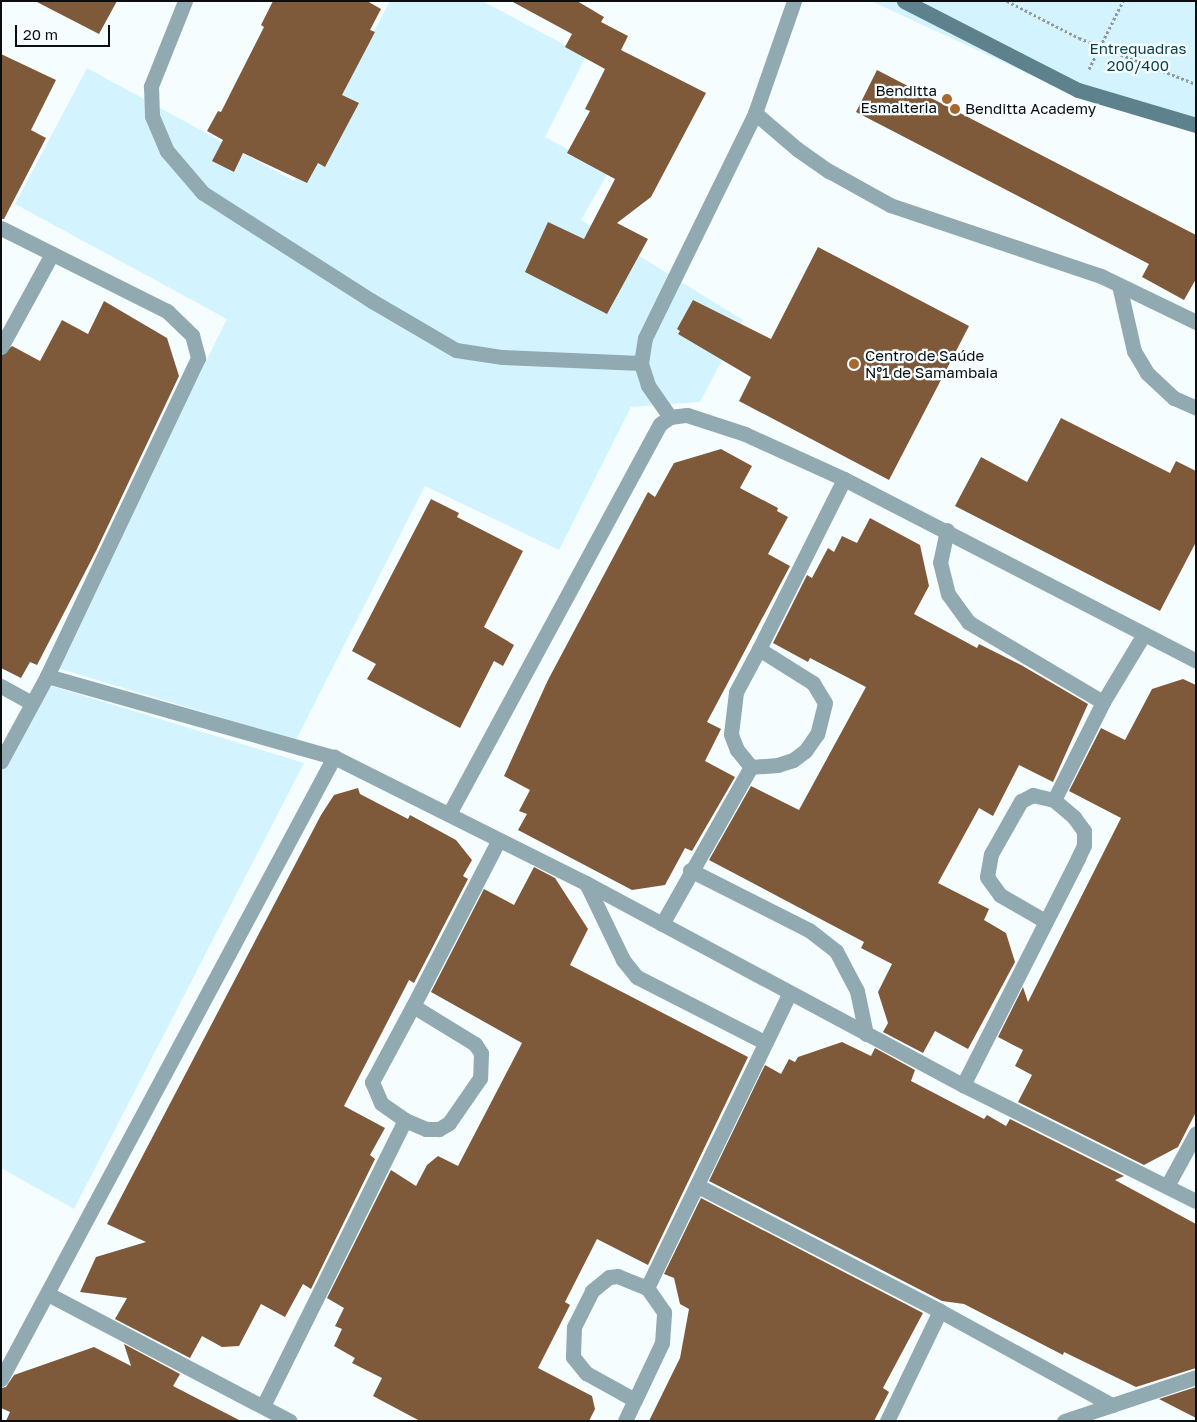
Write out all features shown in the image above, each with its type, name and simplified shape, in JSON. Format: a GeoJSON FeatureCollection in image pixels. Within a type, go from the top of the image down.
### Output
{"type":"FeatureCollection","features":[{"type":"Feature","properties":{"kind":"main road"},"geometry":{"type":"LineString","coordinates":[[904,1],[1078,90],[1196,125]]}},
{"type":"Feature","properties":{"kind":"street"},"geometry":{"type":"LineString","coordinates":[[185,1],[151,86],[152,116],[167,151],[203,193],[372,301],[456,350],[502,357],[641,362]]}},
{"type":"Feature","properties":{"kind":"street"},"geometry":{"type":"LineString","coordinates":[[670,417],[648,385],[641,362],[644,338],[755,112],[791,2]]}},
{"type":"Feature","properties":{"kind":"street"},"geometry":{"type":"LineString","coordinates":[[755,112],[829,171],[890,205],[1025,249],[1119,285],[1196,322]]}},
{"type":"Feature","properties":{"kind":"street"},"geometry":{"type":"LineString","coordinates":[[1,228],[167,311],[192,335],[198,358],[47,676],[1,762]]}},
{"type":"Feature","properties":{"kind":"street"},"geometry":{"type":"LineString","coordinates":[[1,347],[52,254]]}},
{"type":"Feature","properties":{"kind":"street"},"geometry":{"type":"LineString","coordinates":[[1119,285],[1134,351],[1147,374],[1174,398],[1196,408]]}},
{"type":"Feature","properties":{"kind":"street"},"geometry":{"type":"LineString","coordinates":[[449,814],[660,424],[670,417],[687,415],[745,434],[844,479],[947,530],[1196,661]]}},
{"type":"Feature","properties":{"kind":"street"},"geometry":{"type":"LineString","coordinates":[[751,767],[737,750],[731,734],[736,692],[844,479]]}},
{"type":"Feature","properties":{"kind":"street"},"geometry":{"type":"LineString","coordinates":[[947,530],[940,562],[948,594],[968,622],[1103,702]]}},
{"type":"Feature","properties":{"kind":"street"},"geometry":{"type":"LineString","coordinates":[[1054,800],[1103,702],[1144,634]]}},
{"type":"Feature","properties":{"kind":"street"},"geometry":{"type":"LineString","coordinates":[[751,767],[778,765],[793,760],[805,751],[817,734],[825,704],[813,682],[759,649]]}},
{"type":"Feature","properties":{"kind":"street"},"geometry":{"type":"LineString","coordinates":[[47,676],[334,758],[586,883],[789,994],[963,1085],[1196,1201]]}},
{"type":"Feature","properties":{"kind":"street"},"geometry":{"type":"LineString","coordinates":[[1,686],[32,703]]}},
{"type":"Feature","properties":{"kind":"street"},"geometry":{"type":"LineString","coordinates":[[1,1379],[334,758]]}},
{"type":"Feature","properties":{"kind":"street"},"geometry":{"type":"LineString","coordinates":[[662,924],[690,870],[751,767]]}},
{"type":"Feature","properties":{"kind":"street"},"geometry":{"type":"LineString","coordinates":[[963,1085],[1046,921],[1084,845],[1084,831],[1074,817],[1054,800],[1034,795],[1021,801],[986,867],[987,877],[1000,895],[1046,921]]}},
{"type":"Feature","properties":{"kind":"street"},"geometry":{"type":"LineString","coordinates":[[412,1006],[475,1044],[481,1053],[480,1078],[449,1123],[438,1129],[426,1129],[405,1120],[381,1103],[372,1082],[498,841]]}},
{"type":"Feature","properties":{"kind":"street"},"geometry":{"type":"LineString","coordinates":[[690,870],[809,930],[836,951],[857,991],[866,1034]]}},
{"type":"Feature","properties":{"kind":"street"},"geometry":{"type":"LineString","coordinates":[[586,883],[623,960],[637,977],[764,1042]]}},
{"type":"Feature","properties":{"kind":"street"},"geometry":{"type":"LineString","coordinates":[[647,1288],[698,1186],[764,1042],[789,994]]}},
{"type":"Feature","properties":{"kind":"street"},"geometry":{"type":"LineString","coordinates":[[263,1406],[405,1120]]}},
{"type":"Feature","properties":{"kind":"street"},"geometry":{"type":"LineString","coordinates":[[1167,1186],[1192,1149],[1196,1133]]}},
{"type":"Feature","properties":{"kind":"street"},"geometry":{"type":"LineString","coordinates":[[698,1186],[940,1311],[1112,1405]]}},
{"type":"Feature","properties":{"kind":"street"},"geometry":{"type":"LineString","coordinates":[[625,1421],[635,1400],[662,1343],[664,1312],[647,1288],[618,1276],[598,1284],[574,1327],[573,1357],[586,1373],[635,1400]]}},
{"type":"Feature","properties":{"kind":"street"},"geometry":{"type":"LineString","coordinates":[[48,1294],[290,1421]]}},
{"type":"Feature","properties":{"kind":"street"},"geometry":{"type":"LineString","coordinates":[[887,1421],[940,1311]]}},
{"type":"Feature","properties":{"kind":"street"},"geometry":{"type":"LineString","coordinates":[[1064,1421],[1196,1377]]}},
{"type":"Feature","properties":{"kind":"path"},"geometry":{"type":"LineString","coordinates":[[1007,1],[1100,47],[1196,84]]}},
{"type":"Feature","properties":{"kind":"path"},"geometry":{"type":"LineString","coordinates":[[1085,76],[1123,1]]}},
{"type":"Feature","properties":{"kind":"green space"},"geometry":{"type":"Polygon","coordinates":[[[390,1],[482,1],[586,56],[545,137],[609,171],[581,220],[743,320],[700,402],[631,407],[559,550],[425,486],[296,740],[54,667],[227,319],[15,204],[87,68],[294,181],[390,1]]]}},
{"type":"Feature","properties":{"kind":"green space","name":"Entrequadras 200/400"},"geometry":{"type":"Polygon","coordinates":[[[871,1],[1196,1],[1196,131],[1076,96],[871,1]]]}},
{"type":"Feature","properties":{"kind":"green space"},"geometry":{"type":"Polygon","coordinates":[[[45,684],[304,763],[74,1209],[1,1168],[1,771],[45,684]]]}},
{"type":"Feature","properties":{"kind":"building"},"geometry":{"type":"Polygon","coordinates":[[[35,1],[117,1],[99,34],[35,1]]]}},
{"type":"Feature","properties":{"kind":"building"},"geometry":{"type":"Polygon","coordinates":[[[273,1],[367,1],[381,9],[370,30],[375,32],[342,95],[359,103],[325,167],[318,163],[307,183],[243,153],[234,172],[212,161],[223,140],[207,131],[218,111],[221,112],[264,27],[261,25],[273,1]]]}},
{"type":"Feature","properties":{"kind":"building"},"geometry":{"type":"Polygon","coordinates":[[[511,1],[577,1],[604,17],[601,22],[628,36],[621,50],[706,93],[651,197],[617,223],[648,239],[607,314],[525,272],[548,222],[584,239],[615,179],[567,153],[590,111],[585,109],[605,69],[565,47],[572,34],[511,1]]]}},
{"type":"Feature","properties":{"kind":"building"},"geometry":{"type":"Polygon","coordinates":[[[1,54],[56,80],[31,130],[46,138],[4,219],[1,219],[1,54]]]}},
{"type":"Feature","properties":{"kind":"building"},"geometry":{"type":"Polygon","coordinates":[[[877,70],[1196,235],[1196,279],[1184,300],[1142,277],[1149,264],[856,112],[877,70]]]}},
{"type":"Feature","properties":{"kind":"building","name":"Centro de Saúde Nº1 de Samambaia"},"geometry":{"type":"Polygon","coordinates":[[[818,247],[969,326],[889,480],[739,401],[751,377],[678,334],[680,331],[677,329],[693,300],[771,339],[818,247]]]}},
{"type":"Feature","properties":{"kind":"building"},"geometry":{"type":"Polygon","coordinates":[[[104,301],[167,338],[179,376],[96,551],[37,665],[30,662],[21,678],[1,668],[1,356],[12,346],[40,361],[62,320],[88,334],[104,301]]]}},
{"type":"Feature","properties":{"kind":"building"},"geometry":{"type":"Polygon","coordinates":[[[1061,418],[1170,473],[1176,461],[1196,471],[1196,542],[1160,611],[955,506],[981,457],[1027,482],[1061,418]]]}},
{"type":"Feature","properties":{"kind":"building"},"geometry":{"type":"Polygon","coordinates":[[[721,449],[752,466],[740,488],[778,508],[777,511],[788,517],[768,554],[790,566],[707,722],[721,729],[705,761],[735,777],[692,851],[685,848],[665,885],[632,890],[518,830],[527,814],[519,811],[530,790],[504,776],[548,680],[648,492],[655,497],[674,463],[721,449]]]}},
{"type":"Feature","properties":{"kind":"building"},"geometry":{"type":"Polygon","coordinates":[[[431,499],[459,513],[457,517],[523,551],[484,627],[514,645],[503,666],[494,661],[460,728],[367,679],[376,664],[352,651],[431,499]]]}},
{"type":"Feature","properties":{"kind":"building"},"geometry":{"type":"Polygon","coordinates":[[[870,518],[920,545],[929,586],[914,614],[977,648],[979,644],[1021,665],[1088,704],[1053,782],[1019,765],[993,816],[979,808],[938,883],[989,909],[984,920],[1006,933],[1015,962],[968,1049],[935,1031],[923,1053],[883,1032],[888,1023],[878,992],[892,964],[861,948],[864,942],[709,860],[751,786],[799,810],[866,687],[810,658],[808,662],[773,643],[807,575],[812,578],[828,548],[834,552],[842,536],[857,543],[870,518]]]}},
{"type":"Feature","properties":{"kind":"building"},"geometry":{"type":"Polygon","coordinates":[[[1183,679],[1196,685],[1196,1112],[1178,1147],[1144,1165],[1018,1102],[1032,1075],[1015,1066],[1023,1050],[998,1037],[1023,987],[1028,1002],[1121,818],[1069,791],[1101,728],[1125,740],[1152,689],[1183,679]]]}},
{"type":"Feature","properties":{"kind":"building"},"geometry":{"type":"Polygon","coordinates":[[[358,788],[360,794],[408,819],[410,815],[456,840],[472,860],[463,876],[468,879],[414,983],[409,980],[344,1106],[385,1128],[370,1155],[375,1159],[311,1289],[303,1284],[285,1317],[261,1304],[239,1346],[222,1347],[202,1336],[190,1358],[115,1319],[127,1298],[80,1292],[96,1257],[146,1242],[107,1224],[321,815],[334,795],[358,788]]]}},
{"type":"Feature","properties":{"kind":"building"},"geometry":{"type":"Polygon","coordinates":[[[534,867],[555,878],[588,929],[570,965],[748,1057],[648,1265],[597,1239],[565,1302],[570,1305],[538,1368],[592,1396],[595,1409],[589,1421],[420,1421],[373,1396],[382,1378],[352,1363],[355,1358],[334,1346],[342,1329],[335,1326],[344,1308],[327,1298],[391,1170],[416,1186],[427,1165],[438,1156],[458,1166],[522,1043],[431,992],[484,889],[514,905],[534,867]]]}},
{"type":"Feature","properties":{"kind":"building"},"geometry":{"type":"Polygon","coordinates":[[[842,1042],[871,1056],[875,1048],[915,1070],[911,1081],[984,1119],[987,1115],[1006,1126],[1010,1119],[1124,1176],[1115,1180],[1196,1224],[1196,1368],[1136,1387],[1064,1352],[1063,1355],[964,1304],[942,1301],[709,1181],[765,1065],[781,1074],[789,1059],[795,1062],[798,1057],[842,1042]]]}},
{"type":"Feature","properties":{"kind":"building"},"geometry":{"type":"Polygon","coordinates":[[[701,1198],[923,1313],[883,1388],[889,1392],[874,1421],[649,1421],[680,1358],[689,1309],[680,1304],[674,1278],[664,1274],[701,1198]]]}},
{"type":"Feature","properties":{"kind":"building"},"geometry":{"type":"Polygon","coordinates":[[[124,1344],[180,1374],[173,1386],[241,1421],[6,1421],[10,1412],[1,1408],[1,1388],[6,1387],[14,1375],[94,1347],[131,1366],[124,1344]]]}},
{"type":"Feature","properties":{"kind":"building"},"geometry":{"type":"Polygon","coordinates":[[[1196,1387],[1196,1418],[1159,1399],[1196,1387]]]}},
{"type":"Feature","properties":{"kind":"place","name":"Benditta Esmalteria"},"geometry":{"type":"Point","coordinates":[947,99]}},
{"type":"Feature","properties":{"kind":"place","name":"Benditta Academy"},"geometry":{"type":"Point","coordinates":[955,109]}},
{"type":"Feature","properties":{"kind":"place","name":"Centro de Saúde Nº1 de Samambaia"},"geometry":{"type":"Point","coordinates":[854,364]}}]}
